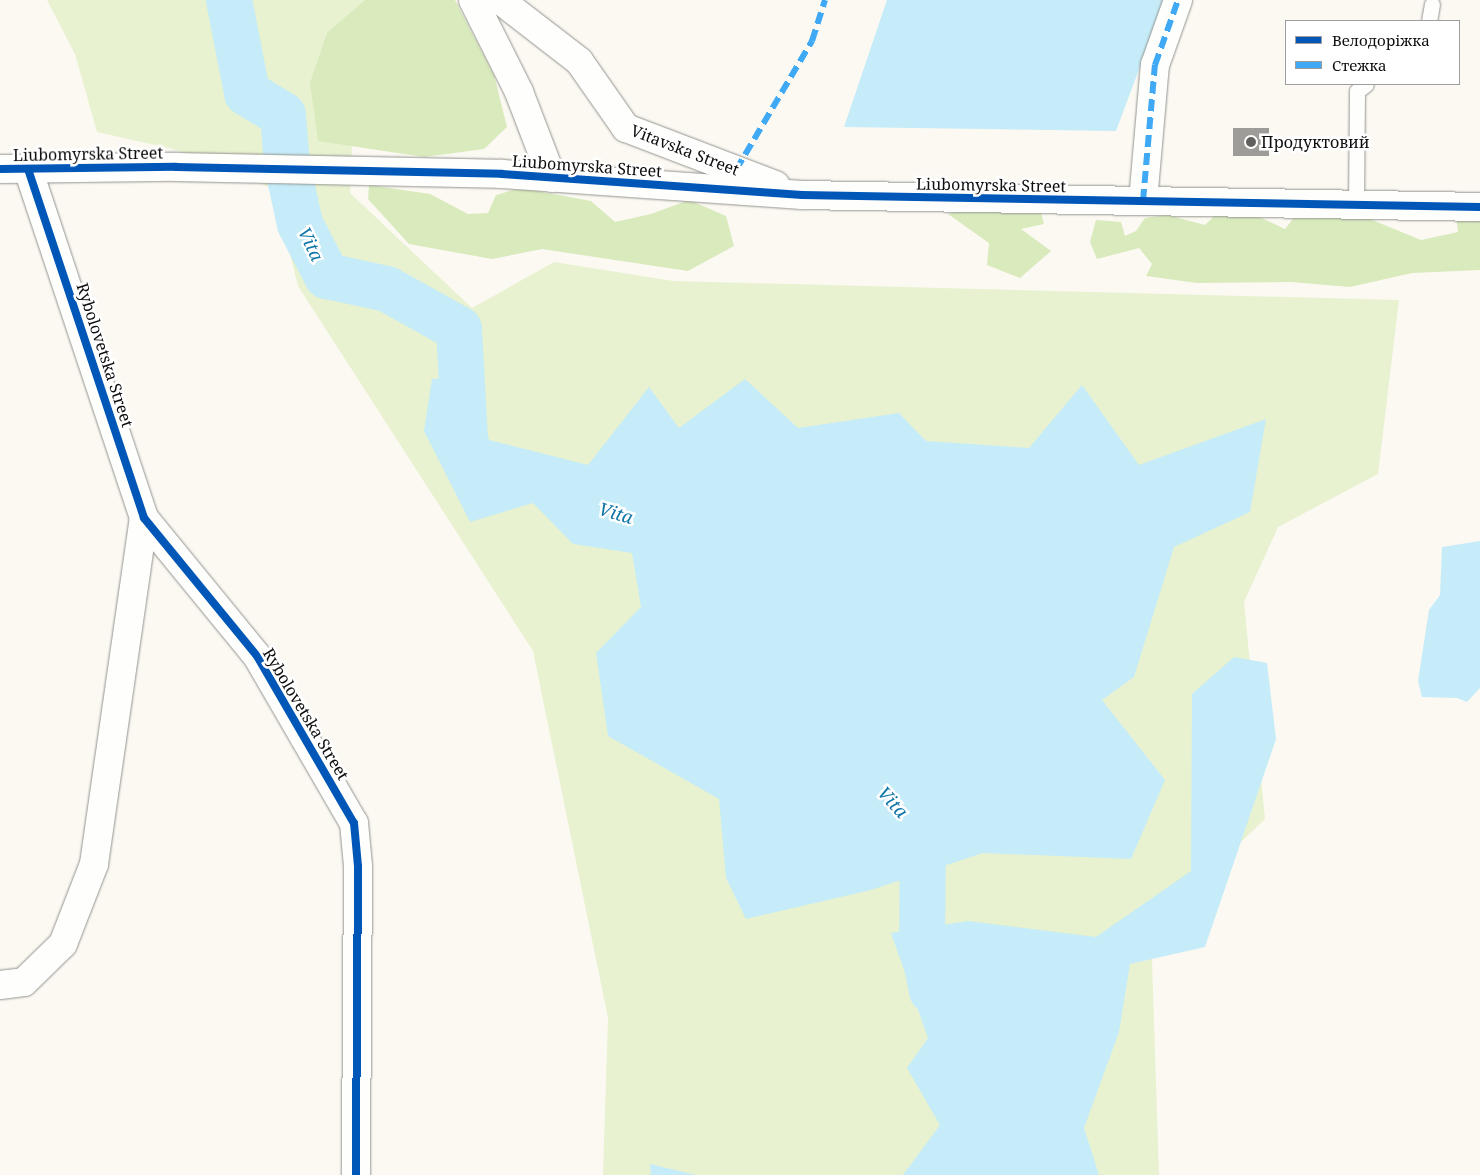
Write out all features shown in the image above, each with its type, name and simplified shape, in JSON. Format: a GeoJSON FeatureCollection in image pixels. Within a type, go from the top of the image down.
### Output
{"type":"FeatureCollection","features":[{"type":"Feature","properties":{"kind":"street"},"geometry":{"type":"LineString","coordinates":[[473,0],[519,92],[552,178]]}},
{"type":"Feature","properties":{"kind":"street","name":"Vitavska Street"},"geometry":{"type":"LineString","coordinates":[[500,0],[579,62],[626,128],[802,195]]}},
{"type":"Feature","properties":{"kind":"street"},"geometry":{"type":"LineString","coordinates":[[1143,201],[1155,65],[1178,0]]}},
{"type":"Feature","properties":{"kind":"street","name":"Liubomyrska Street"},"geometry":{"type":"LineString","coordinates":[[0,169],[176,166],[502,174],[802,195],[1480,207]]}},
{"type":"Feature","properties":{"kind":"street","name":"Rybolovetska Street"},"geometry":{"type":"LineString","coordinates":[[28,169],[144,518],[257,656],[354,823],[358,866],[356,1175]]}},
{"type":"Feature","properties":{"kind":"street"},"geometry":{"type":"LineString","coordinates":[[0,985],[24,982],[63,944],[94,864],[144,518]]}},
{"type":"Feature","properties":{"kind":"lane"},"geometry":{"type":"LineString","coordinates":[[1428,20],[1432,4]]}},
{"type":"Feature","properties":{"kind":"lane"},"geometry":{"type":"LineString","coordinates":[[1356,204],[1357,91],[1365,85]]}},
{"type":"Feature","properties":{"kind":"green space"},"geometry":{"type":"Polygon","coordinates":[[[47,0],[388,0],[352,144],[350,193],[472,308],[554,262],[673,281],[1399,300],[1378,474],[1278,527],[1244,602],[1265,819],[1151,928],[1159,1175],[603,1175],[608,1018],[533,651],[298,286],[274,189],[173,149],[97,132],[75,54],[47,0]]]}},
{"type":"Feature","properties":{"kind":"green space"},"geometry":{"type":"Polygon","coordinates":[[[365,0],[455,0],[494,75],[507,127],[484,149],[424,157],[318,141],[310,83],[327,33],[365,0]]]}},
{"type":"Feature","properties":{"kind":"green space"},"geometry":{"type":"Polygon","coordinates":[[[369,185],[430,194],[468,214],[488,213],[496,195],[521,188],[591,201],[615,222],[651,214],[689,200],[726,216],[734,246],[688,271],[542,249],[492,259],[409,244],[368,199],[369,185]]]}},
{"type":"Feature","properties":{"kind":"green space"},"geometry":{"type":"Polygon","coordinates":[[[970,209],[1041,213],[1044,224],[1021,229],[1051,251],[1020,278],[987,265],[989,243],[948,214],[970,209]]]}},
{"type":"Feature","properties":{"kind":"green space"},"geometry":{"type":"Polygon","coordinates":[[[1219,211],[1255,215],[1285,229],[1299,211],[1360,215],[1421,240],[1458,232],[1456,216],[1480,217],[1480,270],[1412,273],[1350,287],[1291,282],[1197,283],[1146,276],[1152,264],[1139,248],[1097,259],[1090,242],[1096,220],[1121,222],[1125,236],[1136,231],[1145,218],[1167,215],[1205,225],[1219,211]]]}},
{"type":"Feature","properties":{"kind":"water"},"geometry":{"type":"Polygon","coordinates":[[[887,0],[1165,0],[1116,131],[844,127],[887,0]]]}},
{"type":"Feature","properties":{"kind":"water"},"geometry":{"type":"Polygon","coordinates":[[[473,376],[489,440],[588,465],[649,387],[679,428],[745,379],[798,428],[899,413],[926,441],[1029,448],[1082,385],[1139,465],[1266,419],[1250,512],[1174,547],[1134,677],[1102,700],[1165,780],[1131,859],[983,853],[871,890],[746,919],[726,878],[719,799],[608,736],[596,653],[641,607],[632,553],[573,544],[533,503],[470,522],[424,431],[432,379],[473,376]]]}},
{"type":"Feature","properties":{"kind":"water"},"geometry":{"type":"Polygon","coordinates":[[[1480,541],[1480,688],[1467,702],[1457,698],[1422,697],[1418,681],[1429,610],[1440,595],[1442,547],[1480,541]]]}},
{"type":"Feature","properties":{"kind":"water"},"geometry":{"type":"Polygon","coordinates":[[[1234,657],[1267,663],[1276,739],[1205,947],[1130,964],[1119,1032],[1084,1128],[1099,1175],[903,1175],[940,1125],[907,1068],[928,1038],[891,933],[968,921],[1096,937],[1191,871],[1192,694],[1234,657]]]}},
{"type":"Feature","properties":{"kind":"water"},"geometry":{"type":"Polygon","coordinates":[[[650,1164],[696,1175],[651,1175],[650,1164]]]}},
{"type":"Feature","properties":{"kind":"building","name":"Продуктовий"},"geometry":{"type":"Polygon","coordinates":[[[1233,128],[1269,128],[1269,156],[1233,156],[1233,128]]]}},
{"type":"Feature","properties":{"kind":"waterway","name":"Vita"},"geometry":{"type":"LineString","coordinates":[[229,0],[247,93],[283,115],[287,164],[300,224],[327,276],[387,289],[459,329],[465,440]]}},
{"type":"Feature","properties":{"kind":"waterway","name":"Vita"},"geometry":{"type":"LineString","coordinates":[[907,816],[923,835],[922,941],[932,991]]}},
{"type":"Feature","properties":{"kind":"marked path"},"geometry":{"type":"LineString","coordinates":[[736,170],[812,41],[825,0]]}},
{"type":"Feature","properties":{"kind":"marked path"},"geometry":{"type":"LineString","coordinates":[[1143,201],[1155,65],[1178,0]]}},
{"type":"Feature","properties":{"kind":"cycle path"},"geometry":{"type":"LineString","coordinates":[[0,169],[176,167],[502,174],[802,195],[1480,207]]}},
{"type":"Feature","properties":{"kind":"cycle path"},"geometry":{"type":"LineString","coordinates":[[28,169],[144,518],[257,656],[354,823],[358,866],[356,1175]]}},
{"type":"Feature","properties":{"kind":"place","name":"Продуктовий"},"geometry":{"type":"Point","coordinates":[1251,142]}}]}
